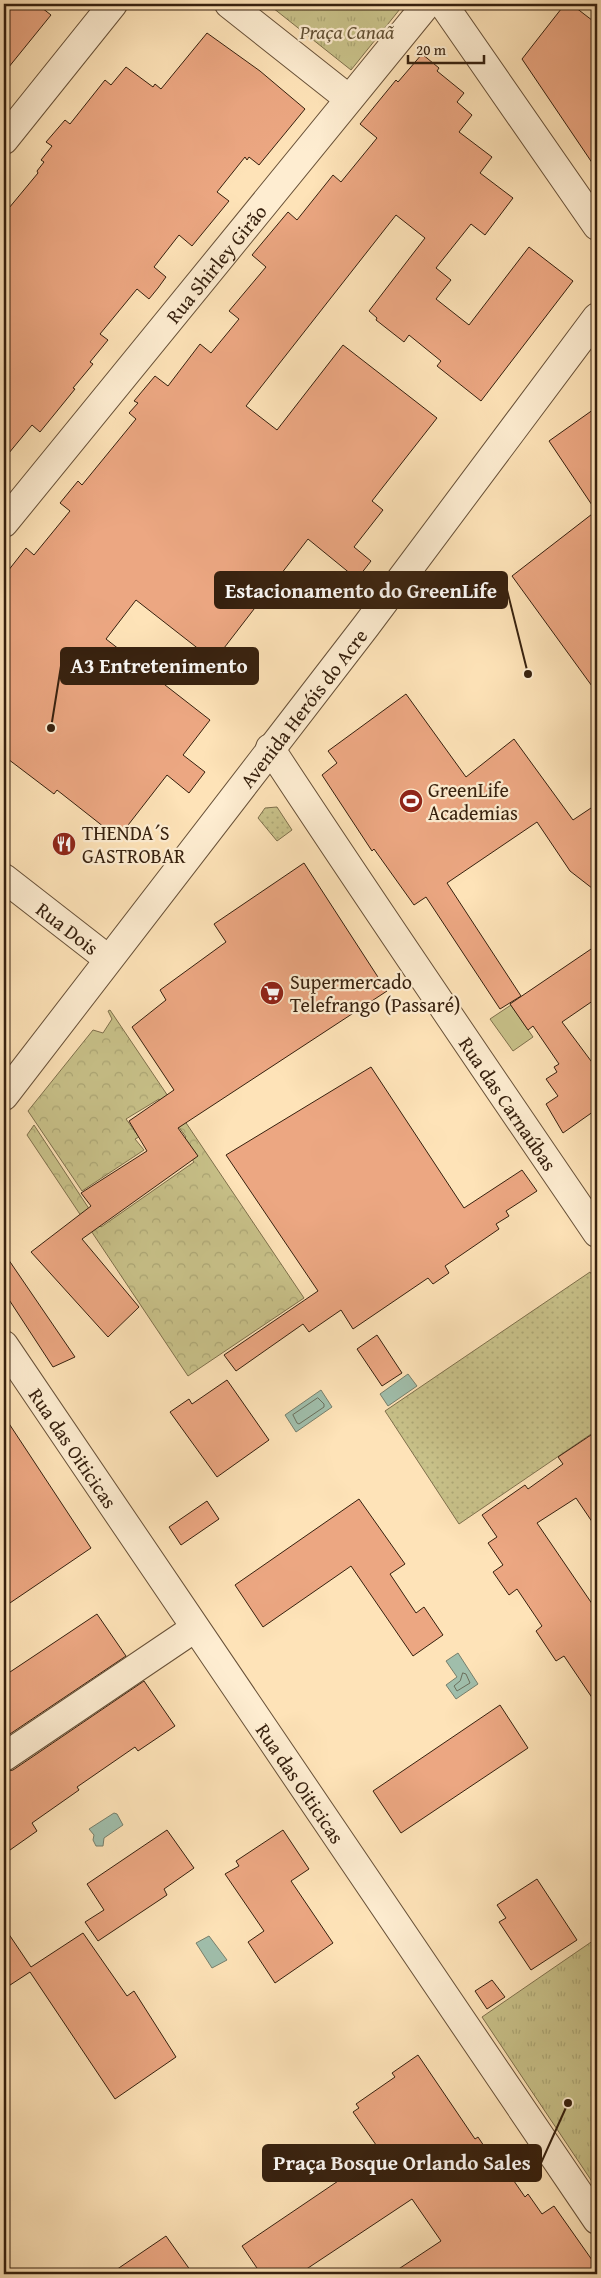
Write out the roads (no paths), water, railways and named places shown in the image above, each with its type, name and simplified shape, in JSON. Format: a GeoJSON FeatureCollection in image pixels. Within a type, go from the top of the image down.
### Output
{"type":"FeatureCollection","features":[{"type":"Feature","properties":{"kind":"street"},"geometry":{"type":"LineString","coordinates":[[4,140],[113,4]]}},
{"type":"Feature","properties":{"kind":"street"},"geometry":{"type":"LineString","coordinates":[[229,4],[349,99]]}},
{"type":"Feature","properties":{"kind":"street","name":"Rua Shirley Girão"},"geometry":{"type":"LineString","coordinates":[[4,523],[427,4]]}},
{"type":"Feature","properties":{"kind":"street"},"geometry":{"type":"LineString","coordinates":[[443,4],[596,221]]}},
{"type":"Feature","properties":{"kind":"street","name":"Avenida Heróis do Acre"},"geometry":{"type":"LineString","coordinates":[[4,1096],[270,748],[366,626],[597,317]]}},
{"type":"Feature","properties":{"kind":"street","name":"Rua das Carnaúbas"},"geometry":{"type":"LineString","coordinates":[[270,748],[446,1014],[501,1091],[597,1234]]}},
{"type":"Feature","properties":{"kind":"street","name":"Rua Dois"},"geometry":{"type":"LineString","coordinates":[[4,878],[108,959]]}},
{"type":"Feature","properties":{"kind":"street","name":"Rua das Oiticicas"},"geometry":{"type":"LineString","coordinates":[[4,1345],[597,2220]]}},
{"type":"Feature","properties":{"kind":"street"},"geometry":{"type":"LineString","coordinates":[[4,1757],[196,1628]]}},
{"type":"Feature","properties":{"kind":"water"},"geometry":{"type":"Polygon","coordinates":[[[408,1374],[417,1386],[388,1406],[380,1394],[408,1374]]]}},
{"type":"Feature","properties":{"kind":"water"},"geometry":{"type":"Polygon","coordinates":[[[321,1390],[332,1407],[296,1432],[285,1415],[321,1390]]]}},
{"type":"Feature","properties":{"kind":"water"},"geometry":{"type":"Polygon","coordinates":[[[458,1653],[478,1684],[456,1699],[446,1685],[457,1677],[446,1661],[458,1653]]]}},
{"type":"Feature","properties":{"kind":"water"},"geometry":{"type":"Polygon","coordinates":[[[114,1813],[117,1814],[123,1825],[104,1838],[103,1846],[96,1846],[93,1840],[94,1835],[89,1829],[114,1813]]]}},
{"type":"Feature","properties":{"kind":"water"},"geometry":{"type":"Polygon","coordinates":[[[209,1936],[227,1960],[212,1968],[196,1943],[209,1936]]]}},
{"type":"Feature","properties":{"kind":"place","name":"Estacionamento do GreenLife"},"geometry":{"type":"Point","coordinates":[528,674]}},
{"type":"Feature","properties":{"kind":"place","name":"A3 Entretenimento"},"geometry":{"type":"Point","coordinates":[51,728]}},
{"type":"Feature","properties":{"kind":"place","name":"GreenLife Academias"},"geometry":{"type":"Point","coordinates":[411,801]}},
{"type":"Feature","properties":{"kind":"place","name":"THENDA´S GASTROBAR"},"geometry":{"type":"Point","coordinates":[64,844]}},
{"type":"Feature","properties":{"kind":"place","name":"Supermercado Telefrango (Passaré)"},"geometry":{"type":"Point","coordinates":[272,993]}},
{"type":"Feature","properties":{"kind":"place","name":"Praça Bosque Orlando Sales"},"geometry":{"type":"Point","coordinates":[568,2103]}},
{"type":"Feature","properties":{"kind":"park label","name":"Praça Canaã"},"geometry":{"type":"Point","coordinates":[347,31]}}]}
